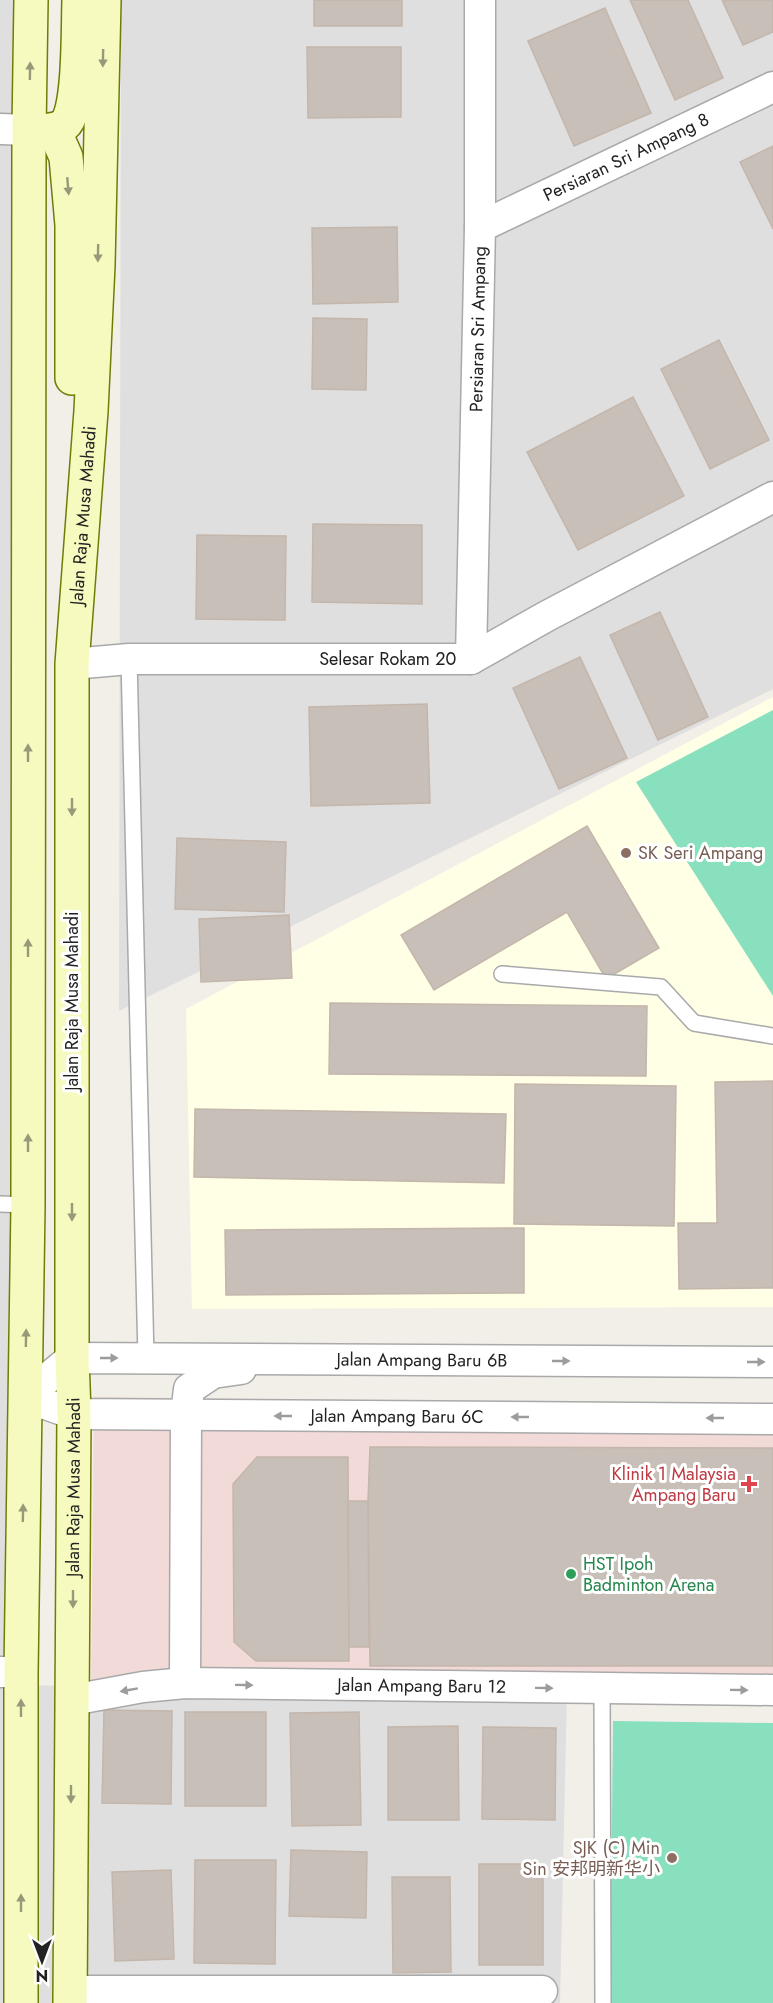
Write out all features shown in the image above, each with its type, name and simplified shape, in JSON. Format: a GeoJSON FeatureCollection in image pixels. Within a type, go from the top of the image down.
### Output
{"type":"FeatureCollection","features":[{"type":"Feature","properties":{"kind":"main road"},"geometry":{"type":"LineString","coordinates":[[14,1990],[11,1672],[25,1396],[14,1205],[31,0]]}},
{"type":"Feature","properties":{"kind":"main road"},"geometry":{"type":"LineString","coordinates":[[28,130],[66,124],[73,109],[77,73],[79,0]]}},
{"type":"Feature","properties":{"kind":"main road","name":"Jalan Raja Musa Mahadi"},"geometry":{"type":"LineString","coordinates":[[70,1997],[74,1414],[72,1358],[72,664],[92,400],[98,265],[104,0]]}},
{"type":"Feature","properties":{"kind":"main road"},"geometry":{"type":"LineString","coordinates":[[28,130],[66,157],[72,225],[72,664]]}},
{"type":"Feature","properties":{"kind":"street","name":"Persiaran Sri Ampang"},"geometry":{"type":"LineString","coordinates":[[471,659],[480,227],[480,0]]}},
{"type":"Feature","properties":{"kind":"street","name":"Persiaran Sri Ampang 8"},"geometry":{"type":"LineString","coordinates":[[480,227],[773,87]]}},
{"type":"Feature","properties":{"kind":"street","name":"Selesar Rokam 20"},"geometry":{"type":"LineString","coordinates":[[72,664],[129,659],[471,659],[547,616],[773,497]]}},
{"type":"Feature","properties":{"kind":"street","name":"Jalan Ampang Baru 6B"},"geometry":{"type":"LineString","coordinates":[[72,1358],[773,1362]]}},
{"type":"Feature","properties":{"kind":"street"},"geometry":{"type":"LineString","coordinates":[[25,1396],[72,1358]]}},
{"type":"Feature","properties":{"kind":"street"},"geometry":{"type":"LineString","coordinates":[[185,1683],[186,1415],[189,1389],[213,1373],[321,1359]]}},
{"type":"Feature","properties":{"kind":"street","name":"Jalan Ampang Baru 6C"},"geometry":{"type":"LineString","coordinates":[[25,1396],[74,1414],[773,1419]]}},
{"type":"Feature","properties":{"kind":"street","name":"Jalan Ampang Baru 12"},"geometry":{"type":"LineString","coordinates":[[72,1700],[143,1687],[185,1683],[773,1690]]}},
{"type":"Feature","properties":{"kind":"street"},"geometry":{"type":"LineString","coordinates":[[70,1997],[542,1991]]}},
{"type":"Feature","properties":{"kind":"lane"},"geometry":{"type":"LineString","coordinates":[[129,659],[146,1358]]}},
{"type":"Feature","properties":{"kind":"lane"},"geometry":{"type":"LineString","coordinates":[[502,974],[661,987],[694,1023],[773,1036]]}},
{"type":"Feature","properties":{"kind":"lane"},"geometry":{"type":"LineString","coordinates":[[602,1688],[603,2003]]}},
{"type":"Feature","properties":{"kind":"shaded area"},"geometry":{"type":"Polygon","coordinates":[[[0,0],[34,0],[21,1672],[0,1671],[0,0]]]}},
{"type":"Feature","properties":{"kind":"shaded area"},"geometry":{"type":"Polygon","coordinates":[[[121,0],[773,0],[773,689],[119,1011],[121,0]]]}},
{"type":"Feature","properties":{"kind":"shaded area","name":"SK Seri Ampang"},"geometry":{"type":"Polygon","coordinates":[[[773,697],[773,1307],[192,1309],[186,1009],[773,697]]]}},
{"type":"Feature","properties":{"kind":"shaded area"},"geometry":{"type":"Polygon","coordinates":[[[94,1397],[773,1405],[773,1701],[91,1693],[94,1397]]]}},
{"type":"Feature","properties":{"kind":"shaded area"},"geometry":{"type":"Polygon","coordinates":[[[0,1685],[567,1691],[560,2003],[0,2003],[0,1685]]]}},
{"type":"Feature","properties":{"kind":"green space"},"geometry":{"type":"Polygon","coordinates":[[[773,710],[773,996],[636,782],[773,710]]]}},
{"type":"Feature","properties":{"kind":"green space","name":"SJK (C) Min Sin 安邦明新华小"},"geometry":{"type":"Polygon","coordinates":[[[613,1721],[773,1723],[773,2003],[610,2003],[613,1721]]]}},
{"type":"Feature","properties":{"kind":"building"},"geometry":{"type":"Polygon","coordinates":[[[314,0],[402,0],[402,26],[314,26],[314,0]]]}},
{"type":"Feature","properties":{"kind":"building"},"geometry":{"type":"Polygon","coordinates":[[[630,0],[688,0],[723,78],[675,100],[630,0]]]}},
{"type":"Feature","properties":{"kind":"building"},"geometry":{"type":"Polygon","coordinates":[[[722,0],[773,0],[773,32],[743,45],[722,0]]]}},
{"type":"Feature","properties":{"kind":"building"},"geometry":{"type":"Polygon","coordinates":[[[605,8],[651,113],[574,146],[528,41],[605,8]]]}},
{"type":"Feature","properties":{"kind":"building"},"geometry":{"type":"Polygon","coordinates":[[[307,47],[401,47],[401,117],[308,118],[307,47]]]}},
{"type":"Feature","properties":{"kind":"building"},"geometry":{"type":"Polygon","coordinates":[[[773,146],[773,229],[740,162],[773,146]]]}},
{"type":"Feature","properties":{"kind":"building"},"geometry":{"type":"Polygon","coordinates":[[[397,227],[398,302],[313,304],[312,228],[397,227]]]}},
{"type":"Feature","properties":{"kind":"building"},"geometry":{"type":"Polygon","coordinates":[[[313,318],[367,319],[366,390],[312,389],[313,318]]]}},
{"type":"Feature","properties":{"kind":"building"},"geometry":{"type":"Polygon","coordinates":[[[719,340],[769,440],[710,469],[661,369],[719,340]]]}},
{"type":"Feature","properties":{"kind":"building"},"geometry":{"type":"Polygon","coordinates":[[[633,397],[684,496],[578,550],[527,452],[633,397]]]}},
{"type":"Feature","properties":{"kind":"building"},"geometry":{"type":"Polygon","coordinates":[[[313,524],[422,525],[422,604],[312,602],[313,524]]]}},
{"type":"Feature","properties":{"kind":"building"},"geometry":{"type":"Polygon","coordinates":[[[197,535],[286,536],[285,620],[196,619],[197,535]]]}},
{"type":"Feature","properties":{"kind":"building"},"geometry":{"type":"Polygon","coordinates":[[[660,612],[708,717],[658,740],[610,635],[660,612]]]}},
{"type":"Feature","properties":{"kind":"building"},"geometry":{"type":"Polygon","coordinates":[[[580,657],[627,758],[559,789],[513,688],[580,657]]]}},
{"type":"Feature","properties":{"kind":"building"},"geometry":{"type":"Polygon","coordinates":[[[427,704],[430,803],[311,806],[309,707],[427,704]]]}},
{"type":"Feature","properties":{"kind":"building"},"geometry":{"type":"Polygon","coordinates":[[[587,826],[659,948],[606,979],[567,912],[434,990],[401,935],[587,826]]]}},
{"type":"Feature","properties":{"kind":"building"},"geometry":{"type":"Polygon","coordinates":[[[177,838],[286,842],[284,912],[175,909],[177,838]]]}},
{"type":"Feature","properties":{"kind":"building"},"geometry":{"type":"Polygon","coordinates":[[[289,915],[292,978],[201,982],[199,919],[289,915]]]}},
{"type":"Feature","properties":{"kind":"building"},"geometry":{"type":"Polygon","coordinates":[[[330,1003],[647,1006],[646,1076],[329,1074],[330,1003]]]}},
{"type":"Feature","properties":{"kind":"building"},"geometry":{"type":"Polygon","coordinates":[[[773,1081],[773,1288],[679,1289],[678,1223],[717,1223],[715,1082],[773,1081]]]}},
{"type":"Feature","properties":{"kind":"building"},"geometry":{"type":"Polygon","coordinates":[[[515,1084],[676,1086],[674,1226],[514,1224],[515,1084]]]}},
{"type":"Feature","properties":{"kind":"building"},"geometry":{"type":"Polygon","coordinates":[[[195,1109],[506,1114],[504,1183],[194,1177],[195,1109]]]}},
{"type":"Feature","properties":{"kind":"building"},"geometry":{"type":"Polygon","coordinates":[[[524,1228],[524,1293],[226,1295],[225,1230],[524,1228]]]}},
{"type":"Feature","properties":{"kind":"building","name":"HST Ipoh Badminton Arena"},"geometry":{"type":"Polygon","coordinates":[[[370,1447],[773,1448],[773,1666],[370,1666],[368,1501],[370,1447]]]}},
{"type":"Feature","properties":{"kind":"building"},"geometry":{"type":"Polygon","coordinates":[[[257,1457],[348,1457],[349,1661],[256,1661],[234,1642],[233,1484],[257,1457]]]}},
{"type":"Feature","properties":{"kind":"building"},"geometry":{"type":"Polygon","coordinates":[[[348,1501],[368,1501],[369,1647],[349,1647],[348,1501]]]}},
{"type":"Feature","properties":{"kind":"building"},"geometry":{"type":"Polygon","coordinates":[[[104,1710],[172,1711],[171,1804],[102,1803],[104,1710]]]}},
{"type":"Feature","properties":{"kind":"building"},"geometry":{"type":"Polygon","coordinates":[[[185,1712],[266,1712],[266,1806],[185,1806],[185,1712]]]}},
{"type":"Feature","properties":{"kind":"building"},"geometry":{"type":"Polygon","coordinates":[[[359,1712],[361,1825],[292,1826],[290,1713],[359,1712]]]}},
{"type":"Feature","properties":{"kind":"building"},"geometry":{"type":"Polygon","coordinates":[[[458,1726],[459,1820],[388,1820],[388,1727],[458,1726]]]}},
{"type":"Feature","properties":{"kind":"building"},"geometry":{"type":"Polygon","coordinates":[[[483,1727],[556,1728],[555,1820],[482,1819],[483,1727]]]}},
{"type":"Feature","properties":{"kind":"building"},"geometry":{"type":"Polygon","coordinates":[[[291,1850],[367,1852],[366,1918],[289,1916],[291,1850]]]}},
{"type":"Feature","properties":{"kind":"building"},"geometry":{"type":"Polygon","coordinates":[[[195,1860],[276,1860],[275,1964],[194,1963],[195,1860]]]}},
{"type":"Feature","properties":{"kind":"building"},"geometry":{"type":"Polygon","coordinates":[[[479,1864],[543,1864],[543,1965],[479,1965],[479,1864]]]}},
{"type":"Feature","properties":{"kind":"building"},"geometry":{"type":"Polygon","coordinates":[[[171,1870],[174,1959],[115,1961],[112,1872],[171,1870]]]}},
{"type":"Feature","properties":{"kind":"building"},"geometry":{"type":"Polygon","coordinates":[[[392,1877],[450,1877],[451,1972],[393,1973],[392,1877]]]}},
{"type":"Feature","properties":{"kind":"place","name":"SK Seri Ampang"},"geometry":{"type":"Point","coordinates":[626,853]}},
{"type":"Feature","properties":{"kind":"place","name":"Klinik 1 Malaysia Ampang Baru"},"geometry":{"type":"Point","coordinates":[749,1484]}},
{"type":"Feature","properties":{"kind":"place","name":"HST Ipoh Badminton Arena"},"geometry":{"type":"Point","coordinates":[571,1574]}},
{"type":"Feature","properties":{"kind":"place","name":"SJK (C) Min Sin 安邦明新华小"},"geometry":{"type":"Point","coordinates":[672,1858]}}]}
